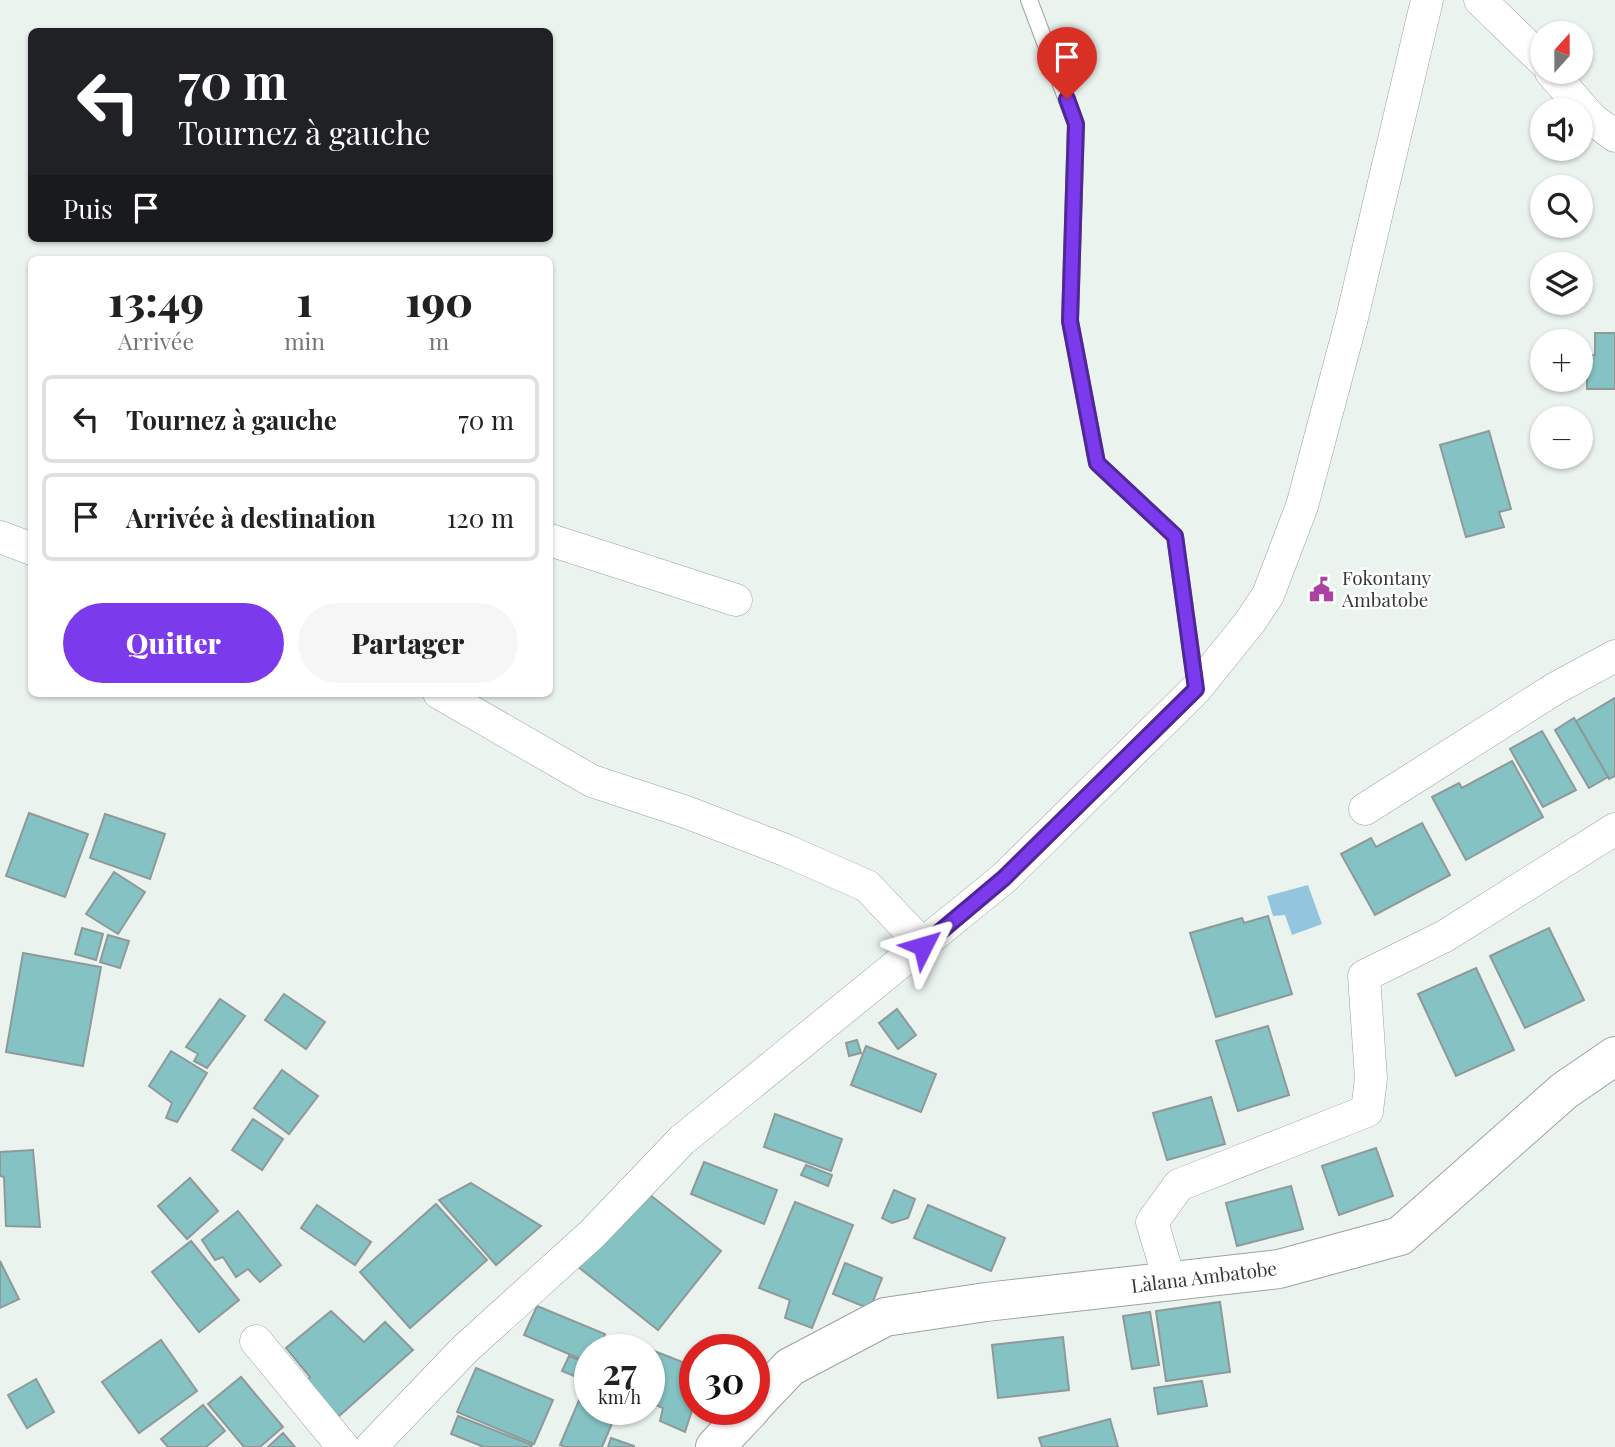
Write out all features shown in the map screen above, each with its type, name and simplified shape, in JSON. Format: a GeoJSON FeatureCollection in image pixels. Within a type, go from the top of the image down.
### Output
{"type":"FeatureCollection","features":[{"type":"Feature","properties":{"kind":"street"},"geometry":{"type":"LineString","coordinates":[[384,1446],[465,1349],[592,1234],[682,1140],[1004,878],[1196,689],[1250,622],[1268,595],[1302,506],[1352,318],[1427,0]]}},
{"type":"Feature","properties":{"kind":"street"},"geometry":{"type":"LineString","coordinates":[[1480,0],[1530,48]]}},
{"type":"Feature","properties":{"kind":"street"},"geometry":{"type":"LineString","coordinates":[[1562,84],[1592,119],[1615,136]]}},
{"type":"Feature","properties":{"kind":"street"},"geometry":{"type":"LineString","coordinates":[[0,537],[28,548]]}},
{"type":"Feature","properties":{"kind":"street"},"geometry":{"type":"LineString","coordinates":[[553,541],[736,600]]}},
{"type":"Feature","properties":{"kind":"street"},"geometry":{"type":"LineString","coordinates":[[1365,809],[1556,688],[1615,656]]}},
{"type":"Feature","properties":{"kind":"street"},"geometry":{"type":"LineString","coordinates":[[446,697],[592,781],[735,831],[867,886],[923,946]]}},
{"type":"Feature","properties":{"kind":"street"},"geometry":{"type":"LineString","coordinates":[[1170,1282],[1152,1222],[1179,1185],[1367,1111],[1371,1078],[1364,976],[1445,936],[1615,829]]}},
{"type":"Feature","properties":{"kind":"street","name":"Làlana Ambatobe"},"geometry":{"type":"LineString","coordinates":[[770,1389],[790,1367],[885,1317],[986,1302],[1279,1269],[1399,1236],[1564,1091],[1615,1056]]}},
{"type":"Feature","properties":{"kind":"street"},"geometry":{"type":"LineString","coordinates":[[256,1341],[343,1447]]}},
{"type":"Feature","properties":{"kind":"street","name":"Làlana Ambatobe"},"geometry":{"type":"LineString","coordinates":[[715,1447],[736,1425]]}},
{"type":"Feature","properties":{"kind":"lane"},"geometry":{"type":"LineString","coordinates":[[1029,0],[1076,124],[1070,321],[1097,463],[1175,536],[1196,689]]}},
{"type":"Feature","properties":{"kind":"water"},"geometry":{"type":"Polygon","coordinates":[[[1308,885],[1322,924],[1292,935],[1285,915],[1273,916],[1267,896],[1308,885]]]}},
{"type":"Feature","properties":{"kind":"building"},"geometry":{"type":"Polygon","coordinates":[[[1595,333],[1615,333],[1615,389],[1593,389],[1595,333]]]}},
{"type":"Feature","properties":{"kind":"building"},"geometry":{"type":"Polygon","coordinates":[[[1489,431],[1511,509],[1499,512],[1504,527],[1466,537],[1440,445],[1489,431]]]}},
{"type":"Feature","properties":{"kind":"building"},"geometry":{"type":"Polygon","coordinates":[[[1615,698],[1615,776],[1609,779],[1576,721],[1615,698]]]}},
{"type":"Feature","properties":{"kind":"building"},"geometry":{"type":"Polygon","coordinates":[[[1574,718],[1608,777],[1589,788],[1555,730],[1574,718]]]}},
{"type":"Feature","properties":{"kind":"building"},"geometry":{"type":"Polygon","coordinates":[[[1542,731],[1576,790],[1543,807],[1510,749],[1542,731]]]}},
{"type":"Feature","properties":{"kind":"building"},"geometry":{"type":"Polygon","coordinates":[[[1512,761],[1543,817],[1466,860],[1432,797],[1459,783],[1462,788],[1512,761]]]}},
{"type":"Feature","properties":{"kind":"building"},"geometry":{"type":"Polygon","coordinates":[[[29,813],[88,834],[65,897],[6,876],[29,813]]]}},
{"type":"Feature","properties":{"kind":"building"},"geometry":{"type":"Polygon","coordinates":[[[105,814],[165,834],[150,879],[90,858],[105,814]]]}},
{"type":"Feature","properties":{"kind":"building"},"geometry":{"type":"Polygon","coordinates":[[[1422,823],[1450,875],[1375,915],[1341,854],[1371,838],[1376,847],[1422,823]]]}},
{"type":"Feature","properties":{"kind":"building"},"geometry":{"type":"Polygon","coordinates":[[[114,872],[145,892],[118,934],[86,914],[114,872]]]}},
{"type":"Feature","properties":{"kind":"building"},"geometry":{"type":"Polygon","coordinates":[[[1268,916],[1292,994],[1216,1017],[1190,933],[1242,918],[1244,923],[1268,916]]]}},
{"type":"Feature","properties":{"kind":"building"},"geometry":{"type":"Polygon","coordinates":[[[82,928],[103,934],[96,960],[75,954],[82,928]]]}},
{"type":"Feature","properties":{"kind":"building"},"geometry":{"type":"Polygon","coordinates":[[[1549,928],[1584,1000],[1525,1028],[1490,956],[1549,928]]]}},
{"type":"Feature","properties":{"kind":"building"},"geometry":{"type":"Polygon","coordinates":[[[108,935],[129,941],[120,968],[100,962],[108,935]]]}},
{"type":"Feature","properties":{"kind":"building"},"geometry":{"type":"Polygon","coordinates":[[[23,953],[101,967],[83,1066],[6,1052],[23,953]]]}},
{"type":"Feature","properties":{"kind":"building"},"geometry":{"type":"Polygon","coordinates":[[[1476,968],[1514,1050],[1456,1076],[1418,994],[1476,968]]]}},
{"type":"Feature","properties":{"kind":"building"},"geometry":{"type":"Polygon","coordinates":[[[284,994],[325,1022],[306,1049],[265,1020],[284,994]]]}},
{"type":"Feature","properties":{"kind":"building"},"geometry":{"type":"Polygon","coordinates":[[[220,999],[245,1016],[207,1068],[194,1061],[198,1054],[186,1047],[220,999]]]}},
{"type":"Feature","properties":{"kind":"building"},"geometry":{"type":"Polygon","coordinates":[[[897,1009],[916,1035],[898,1049],[879,1023],[897,1009]]]}},
{"type":"Feature","properties":{"kind":"building"},"geometry":{"type":"Polygon","coordinates":[[[1268,1026],[1289,1095],[1238,1111],[1216,1041],[1268,1026]]]}},
{"type":"Feature","properties":{"kind":"building"},"geometry":{"type":"Polygon","coordinates":[[[857,1040],[861,1053],[849,1056],[846,1043],[857,1040]]]}},
{"type":"Feature","properties":{"kind":"building"},"geometry":{"type":"Polygon","coordinates":[[[866,1046],[936,1074],[921,1112],[851,1085],[866,1046]]]}},
{"type":"Feature","properties":{"kind":"building"},"geometry":{"type":"Polygon","coordinates":[[[171,1051],[207,1073],[177,1122],[166,1118],[172,1103],[149,1086],[171,1051]]]}},
{"type":"Feature","properties":{"kind":"building"},"geometry":{"type":"Polygon","coordinates":[[[282,1070],[318,1096],[289,1134],[254,1108],[282,1070]]]}},
{"type":"Feature","properties":{"kind":"building"},"geometry":{"type":"Polygon","coordinates":[[[1211,1097],[1225,1144],[1167,1160],[1153,1113],[1211,1097]]]}},
{"type":"Feature","properties":{"kind":"building"},"geometry":{"type":"Polygon","coordinates":[[[775,1114],[842,1139],[831,1171],[764,1147],[775,1114]]]}},
{"type":"Feature","properties":{"kind":"building"},"geometry":{"type":"Polygon","coordinates":[[[253,1119],[283,1139],[262,1170],[232,1150],[253,1119]]]}},
{"type":"Feature","properties":{"kind":"building"},"geometry":{"type":"Polygon","coordinates":[[[1376,1148],[1393,1196],[1339,1215],[1322,1166],[1376,1148]]]}},
{"type":"Feature","properties":{"kind":"building"},"geometry":{"type":"Polygon","coordinates":[[[33,1150],[40,1227],[6,1226],[0,1152],[33,1150]]]}},
{"type":"Feature","properties":{"kind":"building"},"geometry":{"type":"Polygon","coordinates":[[[704,1162],[777,1190],[764,1224],[691,1194],[704,1162]]]}},
{"type":"Feature","properties":{"kind":"building"},"geometry":{"type":"Polygon","coordinates":[[[806,1165],[832,1175],[828,1186],[801,1175],[806,1165]]]}},
{"type":"Feature","properties":{"kind":"building"},"geometry":{"type":"Polygon","coordinates":[[[190,1178],[218,1211],[187,1239],[158,1206],[190,1178]]]}},
{"type":"Feature","properties":{"kind":"building"},"geometry":{"type":"Polygon","coordinates":[[[471,1183],[541,1226],[496,1265],[439,1200],[471,1183]]]}},
{"type":"Feature","properties":{"kind":"building"},"geometry":{"type":"Polygon","coordinates":[[[1291,1186],[1303,1229],[1237,1246],[1226,1203],[1291,1186]]]}},
{"type":"Feature","properties":{"kind":"building"},"geometry":{"type":"Polygon","coordinates":[[[640,1187],[721,1251],[658,1330],[577,1266],[640,1187]]]}},
{"type":"Feature","properties":{"kind":"building"},"geometry":{"type":"Polygon","coordinates":[[[894,1190],[915,1199],[908,1218],[892,1223],[882,1218],[894,1190]]]}},
{"type":"Feature","properties":{"kind":"building"},"geometry":{"type":"Polygon","coordinates":[[[795,1202],[853,1225],[812,1328],[785,1318],[790,1300],[759,1288],[795,1202]]]}},
{"type":"Feature","properties":{"kind":"building"},"geometry":{"type":"Polygon","coordinates":[[[436,1204],[487,1260],[410,1328],[360,1272],[436,1204]]]}},
{"type":"Feature","properties":{"kind":"building"},"geometry":{"type":"Polygon","coordinates":[[[317,1205],[371,1242],[355,1265],[301,1228],[317,1205]]]}},
{"type":"Feature","properties":{"kind":"building"},"geometry":{"type":"Polygon","coordinates":[[[928,1205],[1005,1238],[991,1271],[914,1238],[928,1205]]]}},
{"type":"Feature","properties":{"kind":"building"},"geometry":{"type":"Polygon","coordinates":[[[238,1211],[281,1265],[260,1282],[248,1269],[236,1277],[223,1257],[215,1260],[202,1240],[238,1211]]]}},
{"type":"Feature","properties":{"kind":"building"},"geometry":{"type":"Polygon","coordinates":[[[191,1241],[239,1300],[199,1332],[152,1272],[191,1241]]]}},
{"type":"Feature","properties":{"kind":"building"},"geometry":{"type":"Polygon","coordinates":[[[0,1261],[19,1299],[0,1308],[0,1261]]]}},
{"type":"Feature","properties":{"kind":"building"},"geometry":{"type":"Polygon","coordinates":[[[845,1263],[882,1278],[870,1309],[833,1294],[845,1263]]]}},
{"type":"Feature","properties":{"kind":"building"},"geometry":{"type":"Polygon","coordinates":[[[1220,1302],[1230,1372],[1166,1381],[1156,1311],[1220,1302]]]}},
{"type":"Feature","properties":{"kind":"building"},"geometry":{"type":"Polygon","coordinates":[[[537,1306],[605,1334],[574,1334],[574,1356],[524,1335],[537,1306]]]}},
{"type":"Feature","properties":{"kind":"building"},"geometry":{"type":"Polygon","coordinates":[[[331,1311],[364,1342],[385,1322],[413,1350],[329,1425],[300,1390],[310,1377],[286,1348],[331,1311]]]}},
{"type":"Feature","properties":{"kind":"building"},"geometry":{"type":"Polygon","coordinates":[[[1150,1312],[1159,1365],[1132,1369],[1123,1316],[1150,1312]]]}},
{"type":"Feature","properties":{"kind":"building"},"geometry":{"type":"Polygon","coordinates":[[[1063,1337],[1069,1390],[998,1398],[992,1345],[1063,1337]]]}},
{"type":"Feature","properties":{"kind":"building"},"geometry":{"type":"Polygon","coordinates":[[[161,1340],[197,1391],[139,1433],[102,1382],[161,1340]]]}},
{"type":"Feature","properties":{"kind":"building"},"geometry":{"type":"Polygon","coordinates":[[[665,1355],[679,1361],[679,1425],[687,1425],[685,1432],[665,1423],[665,1355]]]}},
{"type":"Feature","properties":{"kind":"building"},"geometry":{"type":"Polygon","coordinates":[[[569,1356],[574,1358],[574,1376],[562,1371],[569,1356]]]}},
{"type":"Feature","properties":{"kind":"building"},"geometry":{"type":"Polygon","coordinates":[[[476,1368],[553,1400],[534,1444],[457,1412],[476,1368]]]}},
{"type":"Feature","properties":{"kind":"building"},"geometry":{"type":"Polygon","coordinates":[[[241,1377],[283,1427],[260,1447],[244,1447],[208,1404],[241,1377]]]}},
{"type":"Feature","properties":{"kind":"building"},"geometry":{"type":"Polygon","coordinates":[[[36,1379],[54,1412],[27,1428],[8,1395],[36,1379]]]}},
{"type":"Feature","properties":{"kind":"building"},"geometry":{"type":"Polygon","coordinates":[[[1202,1381],[1207,1406],[1158,1414],[1154,1388],[1202,1381]]]}},
{"type":"Feature","properties":{"kind":"building"},"geometry":{"type":"Polygon","coordinates":[[[203,1405],[225,1431],[206,1447],[168,1447],[161,1439],[203,1405]]]}},
{"type":"Feature","properties":{"kind":"building"},"geometry":{"type":"Polygon","coordinates":[[[574,1412],[574,1425],[611,1425],[602,1447],[560,1445],[574,1412]]]}},
{"type":"Feature","properties":{"kind":"building"},"geometry":{"type":"Polygon","coordinates":[[[458,1416],[532,1445],[484,1447],[451,1434],[458,1416]]]}},
{"type":"Feature","properties":{"kind":"building"},"geometry":{"type":"Polygon","coordinates":[[[1110,1419],[1118,1447],[1042,1447],[1039,1438],[1110,1419]]]}},
{"type":"Feature","properties":{"kind":"building"},"geometry":{"type":"Polygon","coordinates":[[[283,1433],[295,1447],[268,1447],[283,1433]]]}},
{"type":"Feature","properties":{"kind":"building"},"geometry":{"type":"Polygon","coordinates":[[[611,1438],[634,1446],[634,1447],[608,1447],[611,1438]]]}},
{"type":"Feature","properties":{"kind":"place","name":"Fokontany Ambatobe"},"geometry":{"type":"Point","coordinates":[1322,589]}},
{"type":"Feature","properties":{"kind":"route"},"geometry":{"type":"LineString","coordinates":[[923,946],[1004,878],[1196,689],[1175,536],[1097,463],[1070,321],[1076,124],[1067,99]]}}]}
